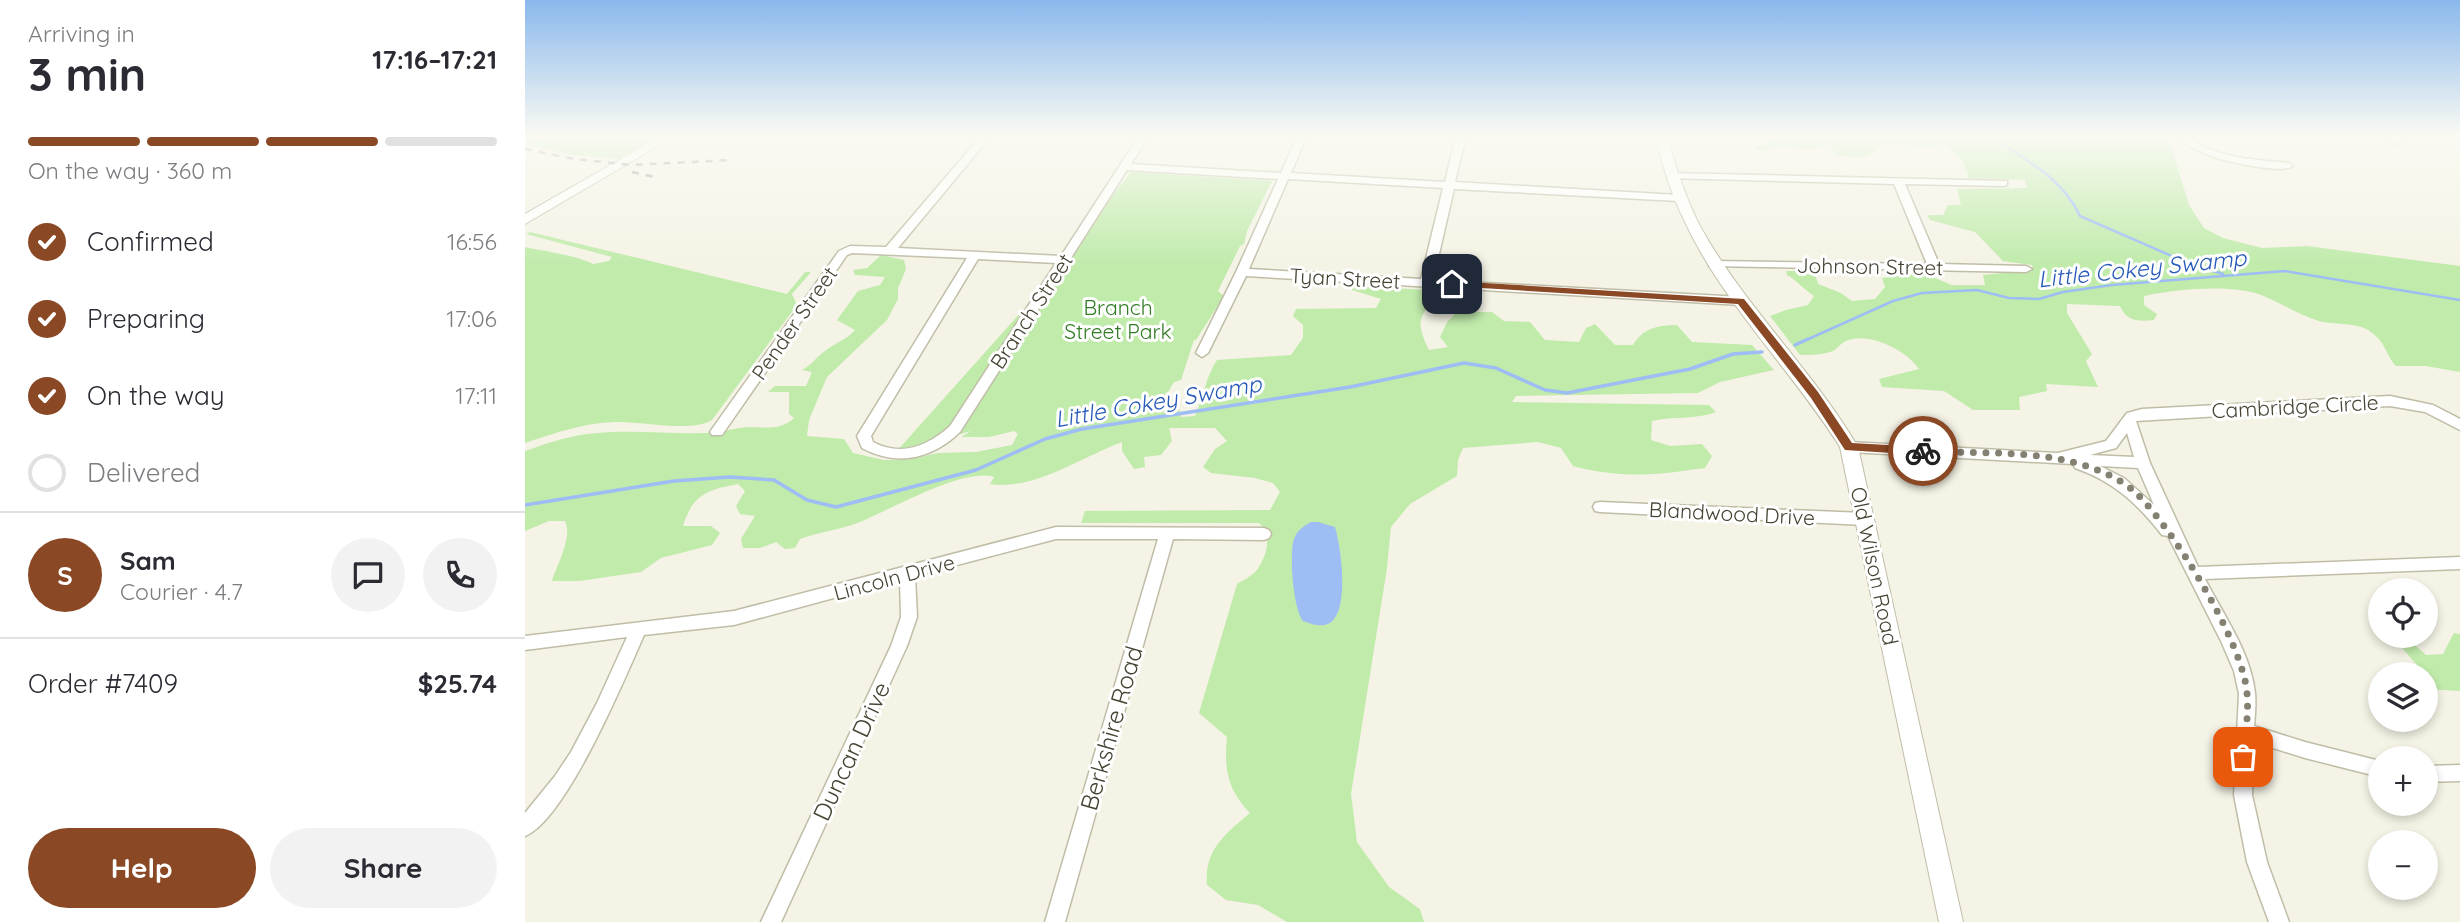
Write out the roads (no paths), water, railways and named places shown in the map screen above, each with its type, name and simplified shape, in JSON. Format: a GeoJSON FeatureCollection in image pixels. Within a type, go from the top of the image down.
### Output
{"type":"FeatureCollection","features":[{"type":"Feature","properties":{"kind":"street"},"geometry":{"type":"LineString","coordinates":[[525,219],[594,179]]}},
{"type":"Feature","properties":{"kind":"street"},"geometry":{"type":"LineString","coordinates":[[891,249],[949,179]]}},
{"type":"Feature","properties":{"kind":"street","name":"Branch Street"},"geometry":{"type":"LineString","coordinates":[[975,256],[864,436],[864,442],[882,454],[895,456],[932,447],[946,439],[955,429],[1116,179]]}},
{"type":"Feature","properties":{"kind":"street"},"geometry":{"type":"LineString","coordinates":[[1202,353],[1242,272],[1282,179]]}},
{"type":"Feature","properties":{"kind":"street"},"geometry":{"type":"LineString","coordinates":[[1357,179],[1678,198]]}},
{"type":"Feature","properties":{"kind":"street"},"geometry":{"type":"LineString","coordinates":[[1426,283],[1449,179]]}},
{"type":"Feature","properties":{"kind":"street","name":"Old Wilson Road"},"geometry":{"type":"LineString","coordinates":[[1672,179],[1678,198],[1713,264],[1815,395],[1849,447],[1951,922]]}},
{"type":"Feature","properties":{"kind":"street"},"geometry":{"type":"LineString","coordinates":[[1808,179],[2003,183]]}},
{"type":"Feature","properties":{"kind":"street"},"geometry":{"type":"LineString","coordinates":[[1898,181],[1934,267]]}},
{"type":"Feature","properties":{"kind":"street","name":"Pender Street"},"geometry":{"type":"LineString","coordinates":[[717,432],[843,253],[860,247],[891,249]]}},
{"type":"Feature","properties":{"kind":"street"},"geometry":{"type":"LineString","coordinates":[[891,249],[1063,260]]}},
{"type":"Feature","properties":{"kind":"street","name":"Johnson Street"},"geometry":{"type":"LineString","coordinates":[[1713,264],[2026,269]]}},
{"type":"Feature","properties":{"kind":"street","name":"Tyan Street"},"geometry":{"type":"LineString","coordinates":[[1242,272],[1741,302]]}},
{"type":"Feature","properties":{"kind":"street","name":"Cambridge Circle"},"geometry":{"type":"LineString","coordinates":[[2130,422],[2132,416],[2142,414],[2390,401],[2428,408],[2460,425]]}},
{"type":"Feature","properties":{"kind":"street"},"geometry":{"type":"LineString","coordinates":[[2059,458],[2111,445],[2130,422]]}},
{"type":"Feature","properties":{"kind":"street"},"geometry":{"type":"LineString","coordinates":[[2130,422],[2143,463],[2181,549]]}},
{"type":"Feature","properties":{"kind":"street"},"geometry":{"type":"LineString","coordinates":[[1849,447],[2143,463]]}},
{"type":"Feature","properties":{"kind":"street"},"geometry":{"type":"LineString","coordinates":[[2059,458],[2094,468],[2123,482],[2142,500],[2181,549],[2196,573],[2242,671],[2247,694],[2243,795],[2248,829],[2267,893],[2279,922]]}},
{"type":"Feature","properties":{"kind":"street","name":"Blandwood Drive"},"geometry":{"type":"LineString","coordinates":[[1600,507],[1864,519]]}},
{"type":"Feature","properties":{"kind":"street","name":"Lincoln Drive"},"geometry":{"type":"LineString","coordinates":[[525,643],[734,618],[1056,533],[1264,534]]}},
{"type":"Feature","properties":{"kind":"street","name":"Berkshire Road"},"geometry":{"type":"LineString","coordinates":[[1055,922],[1167,534]]}},
{"type":"Feature","properties":{"kind":"street"},"geometry":{"type":"LineString","coordinates":[[2196,573],[2460,563]]}},
{"type":"Feature","properties":{"kind":"street","name":"Duncan Drive"},"geometry":{"type":"LineString","coordinates":[[771,922],[899,646],[909,617],[907,574]]}},
{"type":"Feature","properties":{"kind":"street"},"geometry":{"type":"LineString","coordinates":[[525,827],[546,805],[590,737],[639,629]]}},
{"type":"Feature","properties":{"kind":"street"},"geometry":{"type":"LineString","coordinates":[[2245,731],[2368,766]]}},
{"type":"Feature","properties":{"kind":"street"},"geometry":{"type":"LineString","coordinates":[[2438,774],[2460,773]]}},
{"type":"Feature","properties":{"kind":"water"},"geometry":{"type":"Polygon","coordinates":[[[1311,522],[1335,527],[1340,549],[1340,605],[1336,616],[1330,623],[1323,625],[1303,621],[1293,583],[1294,539],[1299,530],[1311,522]]]}},
{"type":"Feature","properties":{"kind":"waterway"},"geometry":{"type":"LineString","coordinates":[[2052,179],[2063,190],[2080,216],[2190,264],[2223,274]]}},
{"type":"Feature","properties":{"kind":"waterway","name":"Little Cokey Swamp"},"geometry":{"type":"LineString","coordinates":[[1804,341],[1893,301],[1922,293],[1977,290],[2009,298],[2039,299],[2063,292],[2112,285],[2285,271],[2460,300]]}},
{"type":"Feature","properties":{"kind":"waterway","name":"Little Cokey Swamp"},"geometry":{"type":"LineString","coordinates":[[1795,345],[1808,339]]}},
{"type":"Feature","properties":{"kind":"waterway","name":"Little Cokey Swamp"},"geometry":{"type":"LineString","coordinates":[[525,505],[674,481],[730,477],[774,480],[807,500],[836,507],[976,470],[1045,439],[1082,429],[1350,387],[1464,363],[1496,368],[1545,390],[1567,393],[1690,369],[1733,354],[1762,352]]}},
{"type":"Feature","properties":{"kind":"park label","name":"Branch Street Park"},"geometry":{"type":"Point","coordinates":[1118,319]}}]}
